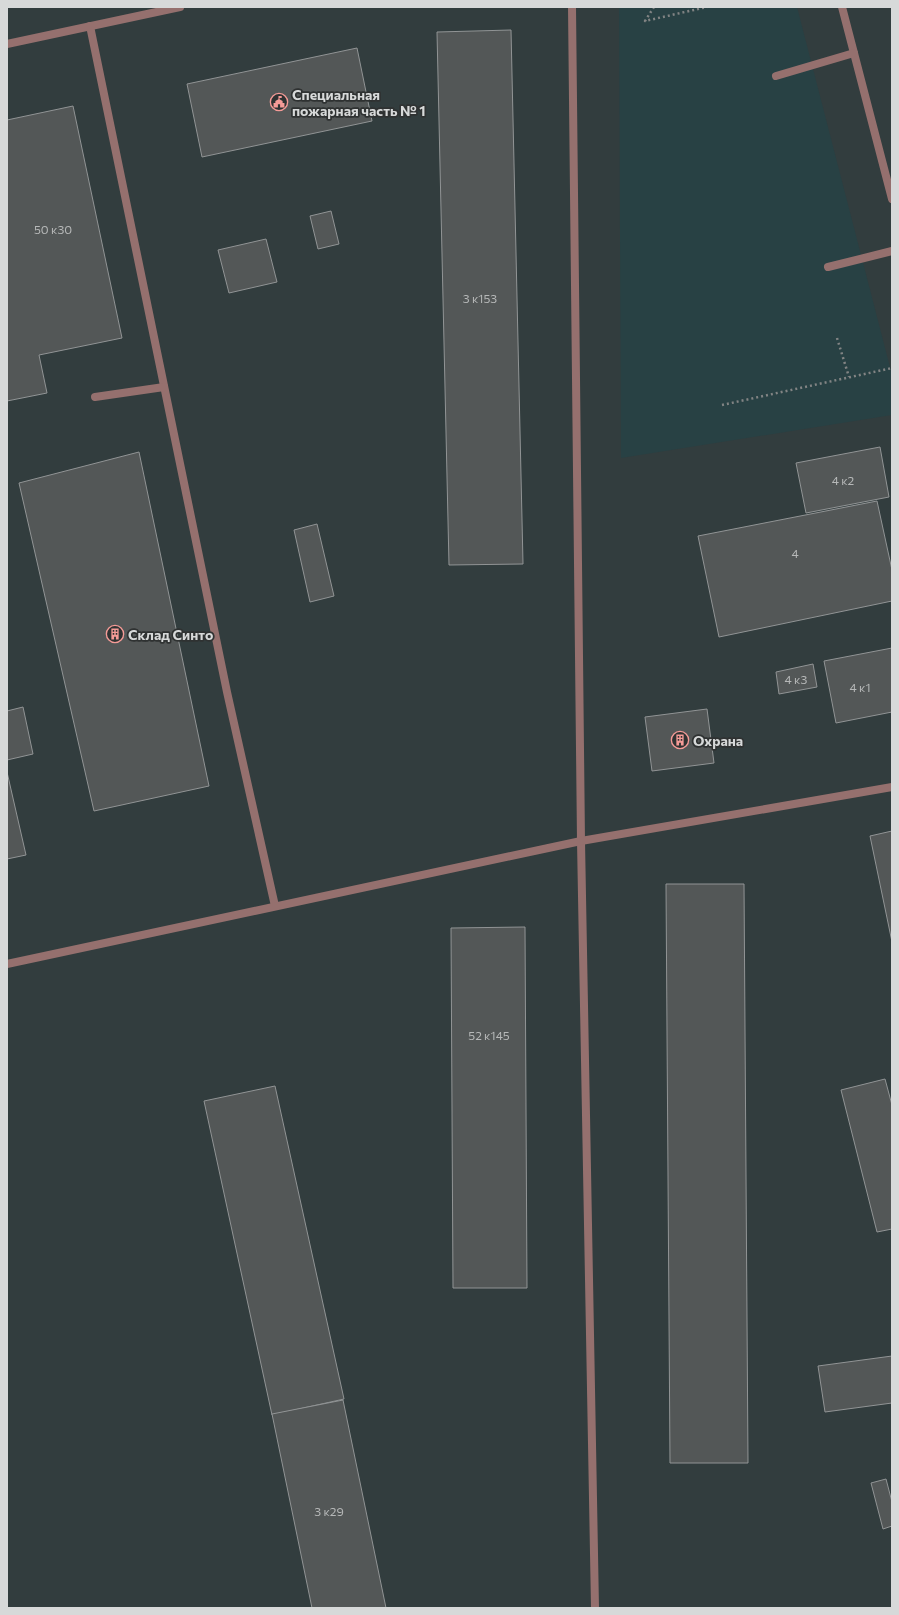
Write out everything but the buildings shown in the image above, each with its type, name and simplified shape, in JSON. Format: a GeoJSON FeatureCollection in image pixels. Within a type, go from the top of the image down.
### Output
{"type":"FeatureCollection","features":[{"type":"Feature","properties":{"kind":"lane"},"geometry":{"type":"LineString","coordinates":[[7,44],[180,7]]}},
{"type":"Feature","properties":{"kind":"lane"},"geometry":{"type":"LineString","coordinates":[[572,7],[581,841],[595,1608]]}},
{"type":"Feature","properties":{"kind":"lane"},"geometry":{"type":"LineString","coordinates":[[842,7],[892,199]]}},
{"type":"Feature","properties":{"kind":"lane"},"geometry":{"type":"LineString","coordinates":[[90,26],[227,692],[275,906]]}},
{"type":"Feature","properties":{"kind":"lane"},"geometry":{"type":"LineString","coordinates":[[776,76],[854,53]]}},
{"type":"Feature","properties":{"kind":"lane"},"geometry":{"type":"LineString","coordinates":[[828,268],[892,251]]}},
{"type":"Feature","properties":{"kind":"lane"},"geometry":{"type":"LineString","coordinates":[[95,397],[164,387]]}},
{"type":"Feature","properties":{"kind":"lane"},"geometry":{"type":"LineString","coordinates":[[7,964],[581,841],[892,787]]}},
{"type":"Feature","properties":{"kind":"path"},"geometry":{"type":"LineString","coordinates":[[654,7],[645,21],[707,7]]}},
{"type":"Feature","properties":{"kind":"path"},"geometry":{"type":"LineString","coordinates":[[837,338],[849,377]]}},
{"type":"Feature","properties":{"kind":"path"},"geometry":{"type":"LineString","coordinates":[[722,406],[892,368]]}},
{"type":"Feature","properties":{"kind":"shaded area"},"geometry":{"type":"Polygon","coordinates":[[[7,7],[892,7],[892,1608],[7,1608],[7,7]]]}},
{"type":"Feature","properties":{"kind":"shaded area"},"geometry":{"type":"Polygon","coordinates":[[[619,7],[797,7],[892,375],[892,415],[621,458],[619,7]]]}},
{"type":"Feature","properties":{"kind":"place","name":"Специальная пожарная часть № 1"},"geometry":{"type":"Point","coordinates":[279,102]}},
{"type":"Feature","properties":{"kind":"place","name":"Склад Синто"},"geometry":{"type":"Point","coordinates":[115,634]}},
{"type":"Feature","properties":{"kind":"place","name":"Охрана"},"geometry":{"type":"Point","coordinates":[680,740]}}]}
